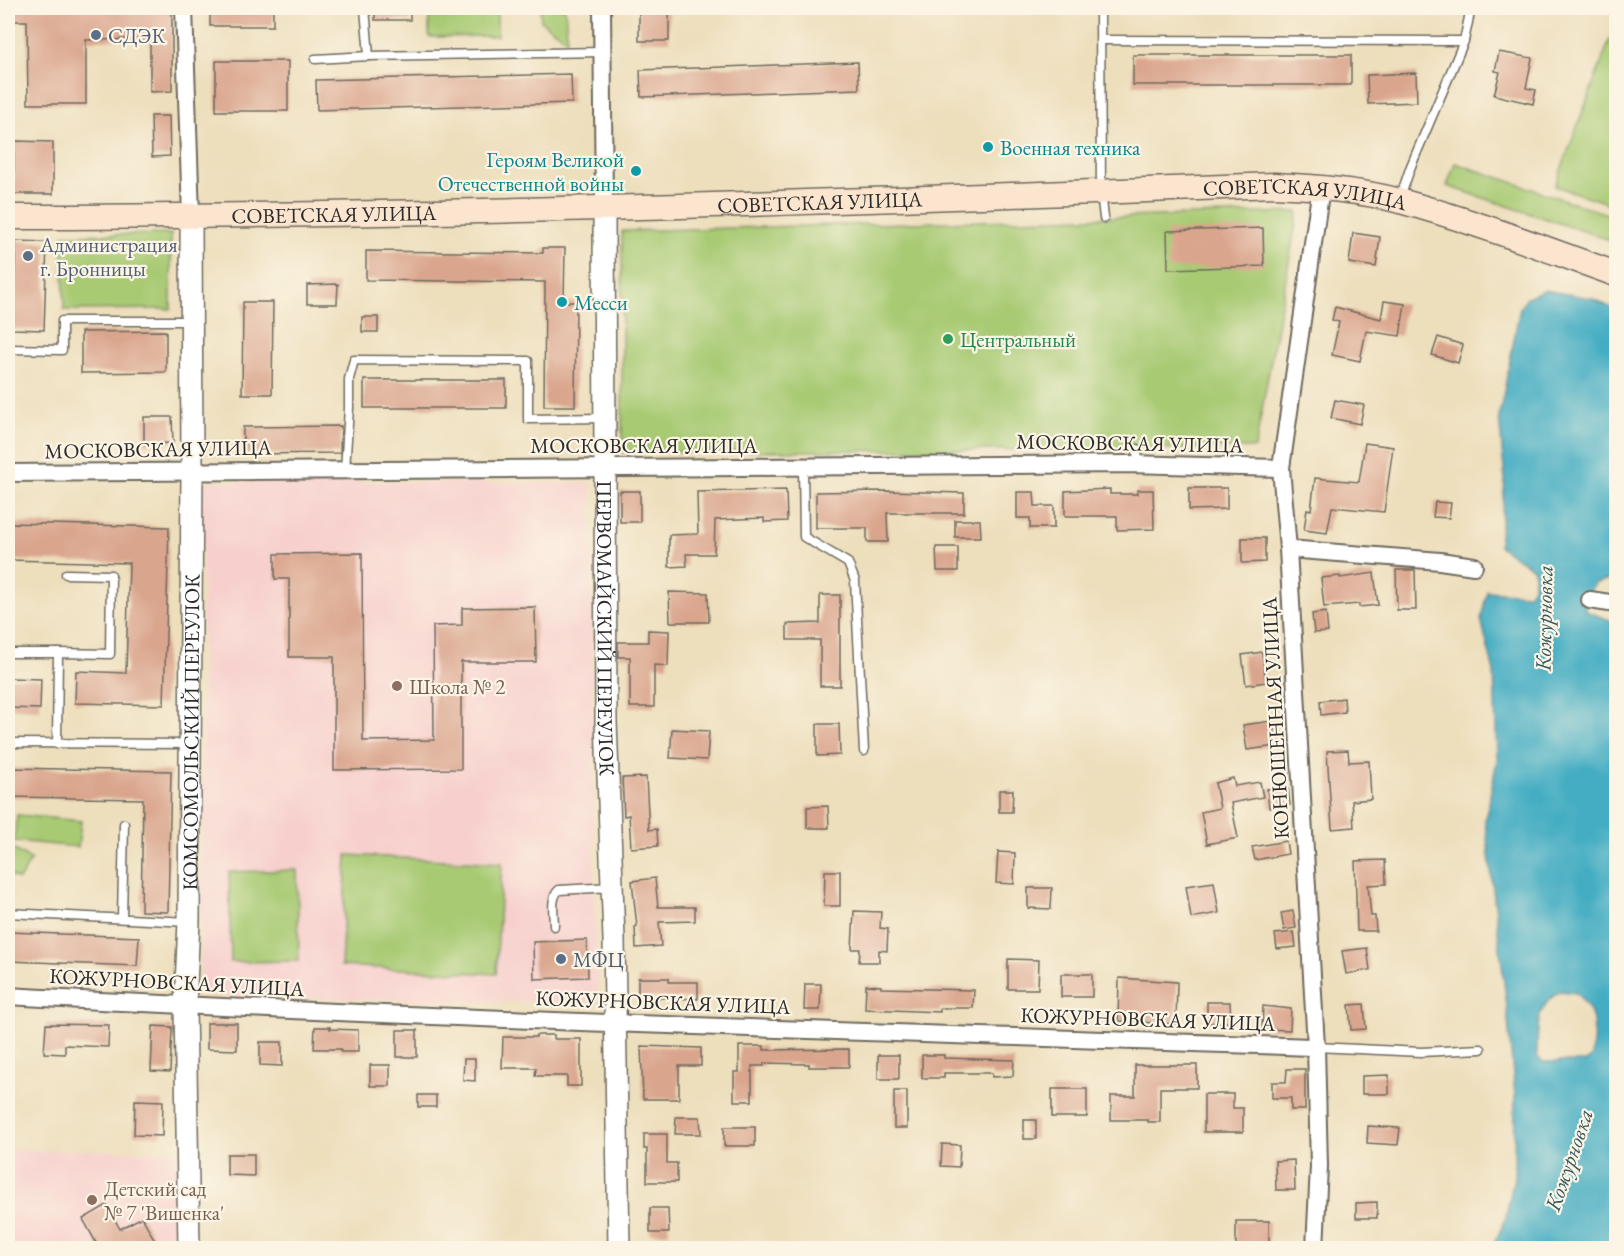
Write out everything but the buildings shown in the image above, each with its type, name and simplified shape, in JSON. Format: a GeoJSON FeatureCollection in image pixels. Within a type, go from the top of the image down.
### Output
{"type":"FeatureCollection","features":[{"type":"Feature","properties":{"kind":"main road","name":"СОВЕТСКАЯ УЛИЦА"},"geometry":{"type":"LineString","coordinates":[[8,217],[604,208],[1274,185],[1321,187],[1399,201],[1617,274]]}},
{"type":"Feature","properties":{"kind":"street"},"geometry":{"type":"LineString","coordinates":[[184,8],[191,216]]}},
{"type":"Feature","properties":{"kind":"street","name":"ПЕРВОМАЙСКИЙ ПЕРЕУЛОК"},"geometry":{"type":"LineString","coordinates":[[602,8],[606,721],[620,1248]]}},
{"type":"Feature","properties":{"kind":"street","name":"КОНЮШЕННАЯ УЛИЦА"},"geometry":{"type":"LineString","coordinates":[[1315,1248],[1319,1166],[1316,1047],[1288,549],[1281,468],[1321,187]]}},
{"type":"Feature","properties":{"kind":"street","name":"КОМСОМОЛЬСКИЙ ПЕРЕУЛОК"},"geometry":{"type":"LineString","coordinates":[[189,1248],[185,1006],[189,922],[191,216]]}},
{"type":"Feature","properties":{"kind":"street","name":"МОСКОВСКАЯ УЛИЦА"},"geometry":{"type":"LineString","coordinates":[[8,473],[803,466],[1138,457],[1281,468]]}},
{"type":"Feature","properties":{"kind":"street"},"geometry":{"type":"LineString","coordinates":[[1288,549],[1440,561],[1474,566]]}},
{"type":"Feature","properties":{"kind":"street"},"geometry":{"type":"LineString","coordinates":[[1590,600],[1617,604]]}},
{"type":"Feature","properties":{"kind":"street","name":"КОЖУРНОВСКАЯ УЛИЦА"},"geometry":{"type":"LineString","coordinates":[[8,996],[185,1006],[615,1023],[1316,1047]]}},
{"type":"Feature","properties":{"kind":"lane"},"geometry":{"type":"LineString","coordinates":[[365,8],[369,56]]}},
{"type":"Feature","properties":{"kind":"lane"},"geometry":{"type":"LineString","coordinates":[[1100,8],[1101,192],[1104,218]]}},
{"type":"Feature","properties":{"kind":"lane"},"geometry":{"type":"LineString","coordinates":[[1399,201],[1411,166],[1464,41],[1470,8]]}},
{"type":"Feature","properties":{"kind":"lane"},"geometry":{"type":"LineString","coordinates":[[1101,40],[1464,41]]}},
{"type":"Feature","properties":{"kind":"lane"},"geometry":{"type":"LineString","coordinates":[[315,59],[603,52]]}},
{"type":"Feature","properties":{"kind":"lane"},"geometry":{"type":"LineString","coordinates":[[8,349],[62,351],[62,321],[192,321]]}},
{"type":"Feature","properties":{"kind":"lane"},"geometry":{"type":"LineString","coordinates":[[345,470],[349,379],[354,360],[528,361],[528,419],[605,418]]}},
{"type":"Feature","properties":{"kind":"lane"},"geometry":{"type":"LineString","coordinates":[[803,466],[804,537],[848,563],[855,581],[864,751]]}},
{"type":"Feature","properties":{"kind":"lane"},"geometry":{"type":"LineString","coordinates":[[8,653],[110,654],[111,575],[66,574]]}},
{"type":"Feature","properties":{"kind":"lane"},"geometry":{"type":"LineString","coordinates":[[57,744],[58,653]]}},
{"type":"Feature","properties":{"kind":"lane"},"geometry":{"type":"LineString","coordinates":[[8,743],[190,744]]}},
{"type":"Feature","properties":{"kind":"lane"},"geometry":{"type":"LineString","coordinates":[[122,918],[124,824]]}},
{"type":"Feature","properties":{"kind":"lane"},"geometry":{"type":"LineString","coordinates":[[554,926],[554,899],[555,893],[559,890],[612,887]]}},
{"type":"Feature","properties":{"kind":"lane"},"geometry":{"type":"LineString","coordinates":[[8,913],[189,922]]}},
{"type":"Feature","properties":{"kind":"lane"},"geometry":{"type":"LineString","coordinates":[[1316,1047],[1421,1052],[1481,1049]]}},
{"type":"Feature","properties":{"kind":"shaded area","name":"Школа № 2"},"geometry":{"type":"Polygon","coordinates":[[[203,481],[591,483],[594,889],[598,1003],[201,996],[203,481]]]}},
{"type":"Feature","properties":{"kind":"shaded area","name":"Детский сад № 7 'Вишенка'"},"geometry":{"type":"Polygon","coordinates":[[[8,1149],[177,1152],[177,1248],[8,1248],[8,1149]]]}},
{"type":"Feature","properties":{"kind":"green space"},"geometry":{"type":"Polygon","coordinates":[[[429,8],[497,8],[497,36],[429,37],[429,8]]]}},
{"type":"Feature","properties":{"kind":"green space"},"geometry":{"type":"Polygon","coordinates":[[[540,8],[565,8],[567,40],[541,21],[540,8]]]}},
{"type":"Feature","properties":{"kind":"green space"},"geometry":{"type":"Polygon","coordinates":[[[1610,39],[1616,41],[1616,206],[1555,186],[1610,39]]]}},
{"type":"Feature","properties":{"kind":"green space"},"geometry":{"type":"Polygon","coordinates":[[[1455,163],[1616,217],[1616,242],[1447,186],[1455,163]]]}},
{"type":"Feature","properties":{"kind":"green space","name":"Центральный"},"geometry":{"type":"Polygon","coordinates":[[[1298,212],[1255,448],[622,452],[622,231],[1298,212]]]}},
{"type":"Feature","properties":{"kind":"green space"},"geometry":{"type":"Polygon","coordinates":[[[171,234],[171,309],[64,310],[63,235],[171,234]]]}},
{"type":"Feature","properties":{"kind":"green space"},"geometry":{"type":"Polygon","coordinates":[[[17,815],[81,821],[78,847],[14,841],[17,815]]]}},
{"type":"Feature","properties":{"kind":"green space"},"geometry":{"type":"Polygon","coordinates":[[[8,846],[31,860],[19,880],[8,874],[8,846]]]}},
{"type":"Feature","properties":{"kind":"green space"},"geometry":{"type":"Polygon","coordinates":[[[347,855],[502,863],[496,974],[341,966],[347,855]]]}},
{"type":"Feature","properties":{"kind":"green space"},"geometry":{"type":"Polygon","coordinates":[[[297,870],[299,961],[231,962],[229,872],[297,870]]]}},
{"type":"Feature","properties":{"kind":"water","name":"Кожурновка"},"geometry":{"type":"Polygon","coordinates":[[[1544,290],[1591,298],[1616,310],[1616,578],[1595,583],[1586,597],[1585,611],[1616,622],[1615,1248],[1492,1248],[1505,1220],[1514,1178],[1515,1096],[1485,821],[1497,760],[1494,672],[1481,619],[1487,591],[1529,594],[1534,585],[1534,569],[1499,546],[1505,480],[1499,417],[1520,308],[1527,297],[1544,290]],[[1561,991],[1546,1003],[1542,1011],[1538,1028],[1537,1057],[1543,1062],[1586,1062],[1592,1057],[1594,1029],[1592,1015],[1576,993],[1561,991]]]}},
{"type":"Feature","properties":{"kind":"place","name":"СДЭК"},"geometry":{"type":"Point","coordinates":[96,35]}},
{"type":"Feature","properties":{"kind":"place","name":"Военная техника"},"geometry":{"type":"Point","coordinates":[988,147]}},
{"type":"Feature","properties":{"kind":"place","name":"Героям Великой Отечественной войны"},"geometry":{"type":"Point","coordinates":[636,171]}},
{"type":"Feature","properties":{"kind":"place","name":"Администрация г. Бронницы"},"geometry":{"type":"Point","coordinates":[28,256]}},
{"type":"Feature","properties":{"kind":"place","name":"Месси"},"geometry":{"type":"Point","coordinates":[562,302]}},
{"type":"Feature","properties":{"kind":"place","name":"Центральный"},"geometry":{"type":"Point","coordinates":[948,339]}},
{"type":"Feature","properties":{"kind":"place","name":"Школа № 2"},"geometry":{"type":"Point","coordinates":[397,686]}},
{"type":"Feature","properties":{"kind":"place","name":"МФЦ"},"geometry":{"type":"Point","coordinates":[561,959]}},
{"type":"Feature","properties":{"kind":"place","name":"Детский сад № 7 'Вишенка'"},"geometry":{"type":"Point","coordinates":[92,1200]}}]}
